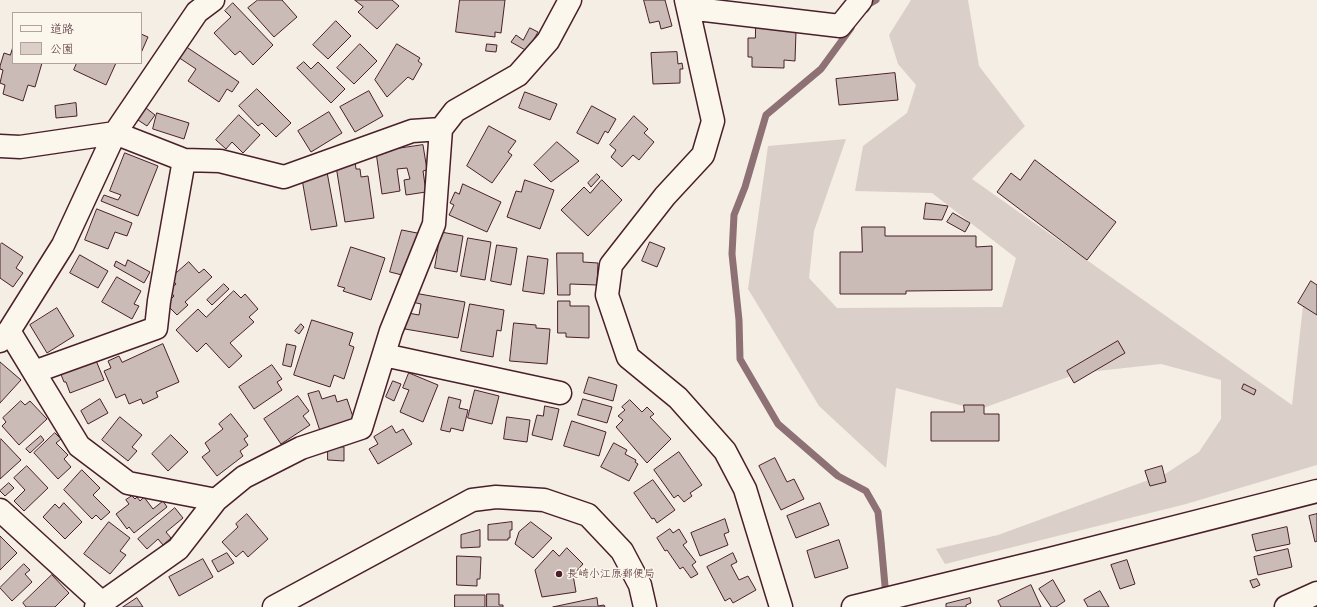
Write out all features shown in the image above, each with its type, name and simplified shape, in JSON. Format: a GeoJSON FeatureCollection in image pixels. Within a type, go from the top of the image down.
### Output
{"type":"FeatureCollection","features":[{"type":"Feature","properties":{"kind":"street"},"geometry":{"type":"LineString","coordinates":[[213,0],[197,12],[115,133],[63,245],[5,336],[34,372],[79,446],[128,483],[216,500]]}},
{"type":"Feature","properties":{"kind":"street"},"geometry":{"type":"LineString","coordinates":[[0,510],[99,605],[178,549],[216,500],[244,477],[301,448],[361,428],[391,331],[434,224],[441,129],[455,111],[518,75],[548,41],[570,0]]}},
{"type":"Feature","properties":{"kind":"street"},"geometry":{"type":"LineString","coordinates":[[781,607],[745,489],[725,451],[678,398],[628,357],[607,295],[611,265],[665,196],[703,155],[713,121],[687,4],[840,26],[861,0]]}},
{"type":"Feature","properties":{"kind":"street"},"geometry":{"type":"LineString","coordinates":[[0,146],[20,147],[115,133],[184,160],[220,161],[284,177],[412,131],[441,129]]}},
{"type":"Feature","properties":{"kind":"street"},"geometry":{"type":"LineString","coordinates":[[34,372],[156,328],[159,301],[184,160]]}},
{"type":"Feature","properties":{"kind":"street"},"geometry":{"type":"LineString","coordinates":[[384,355],[560,393]]}},
{"type":"Feature","properties":{"kind":"street"},"geometry":{"type":"LineString","coordinates":[[862,605],[1317,491]]}},
{"type":"Feature","properties":{"kind":"street"},"geometry":{"type":"LineString","coordinates":[[274,607],[472,500],[496,497],[544,500],[588,515],[622,552],[640,585],[645,607]]}},
{"type":"Feature","properties":{"kind":"street"},"geometry":{"type":"LineString","coordinates":[[1286,607],[1317,593]]}},
{"type":"Feature","properties":{"kind":"green space"},"geometry":{"type":"Polygon","coordinates":[[[911,0],[968,0],[979,66],[1025,126],[972,179],[1292,405],[1304,297],[1317,305],[1317,465],[1186,504],[945,564],[936,549],[998,535],[1165,474],[1199,452],[1221,419],[1221,380],[1161,364],[1079,373],[978,410],[896,388],[886,468],[819,406],[748,289],[768,146],[846,139],[814,231],[809,278],[837,308],[1002,307],[1016,258],[932,193],[855,191],[863,146],[907,113],[916,85],[898,64],[889,35],[911,0]]]}},
{"type":"Feature","properties":{"kind":"building"},"geometry":{"type":"Polygon","coordinates":[[[258,0],[282,0],[297,17],[274,37],[248,8],[258,0]]]}},
{"type":"Feature","properties":{"kind":"building"},"geometry":{"type":"Polygon","coordinates":[[[355,0],[392,0],[399,6],[377,29],[358,12],[363,7],[355,0]]]}},
{"type":"Feature","properties":{"kind":"building"},"geometry":{"type":"Polygon","coordinates":[[[460,0],[505,0],[501,33],[495,32],[495,37],[456,32],[460,0]]]}},
{"type":"Feature","properties":{"kind":"building"},"geometry":{"type":"Polygon","coordinates":[[[644,0],[665,0],[672,26],[661,29],[659,21],[650,23],[644,0]]]}},
{"type":"Feature","properties":{"kind":"building"},"geometry":{"type":"Polygon","coordinates":[[[233,3],[273,45],[253,65],[240,51],[235,55],[214,33],[231,17],[225,11],[233,3]]]}},
{"type":"Feature","properties":{"kind":"building"},"geometry":{"type":"Polygon","coordinates":[[[336,21],[351,36],[328,59],[313,45],[336,21]]]}},
{"type":"Feature","properties":{"kind":"building"},"geometry":{"type":"Polygon","coordinates":[[[756,27],[785,28],[796,31],[795,61],[784,60],[784,68],[752,67],[752,57],[748,57],[748,38],[755,38],[756,27]]]}},
{"type":"Feature","properties":{"kind":"building"},"geometry":{"type":"Polygon","coordinates":[[[530,28],[538,32],[527,51],[511,42],[516,35],[523,40],[530,28]]]}},
{"type":"Feature","properties":{"kind":"building"},"geometry":{"type":"Polygon","coordinates":[[[142,34],[148,37],[142,51],[142,34]]]}},
{"type":"Feature","properties":{"kind":"building"},"geometry":{"type":"Polygon","coordinates":[[[360,44],[377,61],[354,84],[337,68],[360,44]]]}},
{"type":"Feature","properties":{"kind":"building"},"geometry":{"type":"Polygon","coordinates":[[[397,44],[420,58],[418,61],[422,64],[413,80],[408,77],[387,97],[375,80],[397,44]]]}},
{"type":"Feature","properties":{"kind":"building"},"geometry":{"type":"Polygon","coordinates":[[[487,44],[497,45],[496,52],[486,51],[487,44]]]}},
{"type":"Feature","properties":{"kind":"building"},"geometry":{"type":"Polygon","coordinates":[[[185,46],[239,82],[232,92],[227,89],[219,102],[188,81],[196,69],[178,57],[185,46]]]}},
{"type":"Feature","properties":{"kind":"building"},"geometry":{"type":"Polygon","coordinates":[[[12,50],[12,64],[42,64],[35,87],[28,85],[23,101],[3,94],[5,85],[0,83],[3,70],[0,69],[0,66],[4,53],[10,55],[12,50]]]}},
{"type":"Feature","properties":{"kind":"building"},"geometry":{"type":"Polygon","coordinates":[[[677,52],[678,64],[682,63],[683,69],[680,69],[680,83],[653,84],[651,53],[677,52]]]}},
{"type":"Feature","properties":{"kind":"building"},"geometry":{"type":"Polygon","coordinates":[[[304,62],[311,69],[318,62],[345,89],[331,103],[297,68],[304,62]]]}},
{"type":"Feature","properties":{"kind":"building"},"geometry":{"type":"Polygon","coordinates":[[[77,64],[116,64],[106,85],[74,70],[77,64]]]}},
{"type":"Feature","properties":{"kind":"building"},"geometry":{"type":"Polygon","coordinates":[[[895,73],[898,100],[839,105],[836,79],[895,73]]]}},
{"type":"Feature","properties":{"kind":"building"},"geometry":{"type":"Polygon","coordinates":[[[257,89],[291,123],[276,137],[262,123],[258,126],[239,106],[257,89]]]}},
{"type":"Feature","properties":{"kind":"building"},"geometry":{"type":"Polygon","coordinates":[[[369,91],[383,116],[355,132],[340,107],[369,91]]]}},
{"type":"Feature","properties":{"kind":"building"},"geometry":{"type":"Polygon","coordinates":[[[525,92],[557,104],[550,120],[519,108],[525,92]]]}},
{"type":"Feature","properties":{"kind":"building"},"geometry":{"type":"Polygon","coordinates":[[[76,103],[77,116],[56,118],[55,106],[76,103]]]}},
{"type":"Feature","properties":{"kind":"building"},"geometry":{"type":"Polygon","coordinates":[[[592,106],[616,119],[608,133],[605,131],[598,144],[577,133],[592,106]]]}},
{"type":"Feature","properties":{"kind":"building"},"geometry":{"type":"Polygon","coordinates":[[[146,108],[155,115],[147,126],[138,120],[146,108]]]}},
{"type":"Feature","properties":{"kind":"building"},"geometry":{"type":"Polygon","coordinates":[[[329,112],[342,133],[311,152],[298,131],[329,112]]]}},
{"type":"Feature","properties":{"kind":"building"},"geometry":{"type":"Polygon","coordinates":[[[157,113],[189,123],[184,139],[153,129],[157,113]]]}},
{"type":"Feature","properties":{"kind":"building"},"geometry":{"type":"Polygon","coordinates":[[[239,115],[260,135],[243,153],[232,142],[226,149],[216,140],[239,115]]]}},
{"type":"Feature","properties":{"kind":"building"},"geometry":{"type":"Polygon","coordinates":[[[634,116],[648,129],[644,133],[654,142],[639,160],[633,155],[622,167],[611,157],[616,150],[610,145],[634,116]]]}},
{"type":"Feature","properties":{"kind":"building"},"geometry":{"type":"Polygon","coordinates":[[[489,126],[516,141],[508,152],[512,155],[492,183],[467,166],[489,126]]]}},
{"type":"Feature","properties":{"kind":"building"},"geometry":{"type":"Polygon","coordinates":[[[557,142],[579,161],[551,182],[534,165],[557,142]]]}},
{"type":"Feature","properties":{"kind":"building"},"geometry":{"type":"Polygon","coordinates":[[[423,145],[427,170],[423,171],[426,192],[406,195],[404,180],[410,179],[407,168],[397,169],[400,191],[382,194],[376,152],[423,145]]]}},
{"type":"Feature","properties":{"kind":"building"},"geometry":{"type":"Polygon","coordinates":[[[125,153],[158,166],[138,216],[101,201],[104,195],[118,200],[121,195],[110,191],[125,153]]]}},
{"type":"Feature","properties":{"kind":"building"},"geometry":{"type":"Polygon","coordinates":[[[1035,160],[1116,222],[1087,260],[997,192],[1011,173],[1020,180],[1035,160]]]}},
{"type":"Feature","properties":{"kind":"building"},"geometry":{"type":"Polygon","coordinates":[[[355,161],[356,169],[360,169],[361,177],[368,176],[374,218],[345,222],[336,166],[355,161]]]}},
{"type":"Feature","properties":{"kind":"building"},"geometry":{"type":"Polygon","coordinates":[[[327,172],[337,226],[311,230],[302,179],[327,172]]]}},
{"type":"Feature","properties":{"kind":"building"},"geometry":{"type":"Polygon","coordinates":[[[597,174],[600,177],[591,187],[588,183],[597,174]]]}},
{"type":"Feature","properties":{"kind":"building"},"geometry":{"type":"Polygon","coordinates":[[[525,180],[554,190],[540,229],[507,217],[516,191],[521,192],[525,180]]]}},
{"type":"Feature","properties":{"kind":"building"},"geometry":{"type":"Polygon","coordinates":[[[602,180],[622,200],[588,236],[561,210],[584,187],[590,193],[602,180]]]}},
{"type":"Feature","properties":{"kind":"building"},"geometry":{"type":"Polygon","coordinates":[[[463,184],[501,202],[487,232],[449,215],[454,205],[450,203],[455,192],[459,194],[463,184]]]}},
{"type":"Feature","properties":{"kind":"building"},"geometry":{"type":"Polygon","coordinates":[[[926,203],[948,206],[942,220],[924,219],[926,203]]]}},
{"type":"Feature","properties":{"kind":"building"},"geometry":{"type":"Polygon","coordinates":[[[97,209],[132,223],[127,236],[115,232],[108,249],[85,240],[97,209]]]}},
{"type":"Feature","properties":{"kind":"building"},"geometry":{"type":"Polygon","coordinates":[[[953,213],[970,223],[965,232],[947,222],[953,213]]]}},
{"type":"Feature","properties":{"kind":"building"},"geometry":{"type":"Polygon","coordinates":[[[862,227],[885,227],[885,236],[976,236],[976,247],[992,246],[992,290],[906,291],[906,294],[840,294],[840,252],[862,252],[862,227]]]}},
{"type":"Feature","properties":{"kind":"building"},"geometry":{"type":"Polygon","coordinates":[[[402,230],[422,234],[409,263],[406,262],[402,275],[390,272],[402,230]]]}},
{"type":"Feature","properties":{"kind":"building"},"geometry":{"type":"Polygon","coordinates":[[[441,232],[463,236],[457,272],[435,268],[441,232]]]}},
{"type":"Feature","properties":{"kind":"building"},"geometry":{"type":"Polygon","coordinates":[[[468,238],[491,242],[485,280],[461,276],[468,238]]]}},
{"type":"Feature","properties":{"kind":"building"},"geometry":{"type":"Polygon","coordinates":[[[650,242],[665,248],[657,267],[642,261],[650,242]]]}},
{"type":"Feature","properties":{"kind":"building"},"geometry":{"type":"Polygon","coordinates":[[[2,243],[23,257],[16,268],[23,273],[13,287],[0,278],[0,245],[2,243]]]}},
{"type":"Feature","properties":{"kind":"building"},"geometry":{"type":"Polygon","coordinates":[[[497,245],[517,248],[511,285],[491,281],[497,245]]]}},
{"type":"Feature","properties":{"kind":"building"},"geometry":{"type":"Polygon","coordinates":[[[351,247],[385,258],[371,300],[343,291],[345,288],[338,286],[351,247]]]}},
{"type":"Feature","properties":{"kind":"building"},"geometry":{"type":"Polygon","coordinates":[[[557,253],[583,253],[583,262],[598,263],[597,285],[570,284],[570,295],[558,295],[557,253]]]}},
{"type":"Feature","properties":{"kind":"building"},"geometry":{"type":"Polygon","coordinates":[[[80,255],[108,271],[98,288],[70,273],[80,255]]]}},
{"type":"Feature","properties":{"kind":"building"},"geometry":{"type":"Polygon","coordinates":[[[528,256],[548,259],[544,294],[523,291],[528,256]]]}},
{"type":"Feature","properties":{"kind":"building"},"geometry":{"type":"Polygon","coordinates":[[[128,260],[150,272],[144,283],[114,266],[116,261],[125,266],[128,260]]]}},
{"type":"Feature","properties":{"kind":"building"},"geometry":{"type":"Polygon","coordinates":[[[189,262],[199,273],[204,269],[212,277],[185,302],[188,305],[177,315],[166,304],[174,296],[169,290],[176,284],[171,278],[189,262]]]}},
{"type":"Feature","properties":{"kind":"building"},"geometry":{"type":"Polygon","coordinates":[[[117,277],[141,291],[134,304],[139,306],[132,319],[102,302],[117,277]]]}},
{"type":"Feature","properties":{"kind":"building"},"geometry":{"type":"Polygon","coordinates":[[[1311,281],[1317,285],[1317,315],[1298,303],[1311,281]]]}},
{"type":"Feature","properties":{"kind":"building"},"geometry":{"type":"Polygon","coordinates":[[[224,284],[229,289],[212,305],[207,300],[224,284]]]}},
{"type":"Feature","properties":{"kind":"building"},"geometry":{"type":"Polygon","coordinates":[[[234,291],[241,298],[245,294],[258,309],[249,317],[254,322],[230,343],[242,356],[229,368],[206,343],[197,352],[176,330],[198,309],[206,317],[234,291]]]}},
{"type":"Feature","properties":{"kind":"building"},"geometry":{"type":"Polygon","coordinates":[[[414,293],[465,302],[458,338],[405,329],[408,313],[419,315],[421,304],[412,302],[414,293]]]}},
{"type":"Feature","properties":{"kind":"building"},"geometry":{"type":"Polygon","coordinates":[[[558,301],[570,301],[570,306],[589,306],[589,338],[566,337],[566,333],[558,333],[558,301]]]}},
{"type":"Feature","properties":{"kind":"building"},"geometry":{"type":"Polygon","coordinates":[[[470,304],[504,310],[501,331],[497,330],[493,357],[461,351],[470,304]]]}},
{"type":"Feature","properties":{"kind":"building"},"geometry":{"type":"Polygon","coordinates":[[[57,308],[74,336],[47,353],[30,325],[57,308]]]}},
{"type":"Feature","properties":{"kind":"building"},"geometry":{"type":"Polygon","coordinates":[[[312,320],[353,333],[349,345],[354,347],[344,379],[334,375],[330,387],[294,375],[312,320]]]}},
{"type":"Feature","properties":{"kind":"building"},"geometry":{"type":"Polygon","coordinates":[[[514,323],[536,325],[536,328],[550,329],[547,364],[510,361],[514,323]]]}},
{"type":"Feature","properties":{"kind":"building"},"geometry":{"type":"Polygon","coordinates":[[[301,324],[304,327],[299,334],[295,331],[301,324]]]}},
{"type":"Feature","properties":{"kind":"building"},"geometry":{"type":"Polygon","coordinates":[[[1118,341],[1125,353],[1074,383],[1067,371],[1118,341]]]}},
{"type":"Feature","properties":{"kind":"building"},"geometry":{"type":"Polygon","coordinates":[[[163,344],[179,382],[156,392],[158,397],[143,404],[141,399],[129,404],[125,394],[116,398],[104,371],[111,368],[108,361],[119,356],[122,362],[163,344]]]}},
{"type":"Feature","properties":{"kind":"building"},"geometry":{"type":"Polygon","coordinates":[[[287,344],[296,346],[291,367],[283,365],[287,344]]]}},
{"type":"Feature","properties":{"kind":"building"},"geometry":{"type":"Polygon","coordinates":[[[95,358],[104,380],[70,393],[60,372],[95,358]]]}},
{"type":"Feature","properties":{"kind":"building"},"geometry":{"type":"Polygon","coordinates":[[[0,362],[21,380],[0,403],[0,362]]]}},
{"type":"Feature","properties":{"kind":"building"},"geometry":{"type":"Polygon","coordinates":[[[272,365],[282,379],[277,382],[282,390],[254,409],[239,387],[272,365]]]}},
{"type":"Feature","properties":{"kind":"building"},"geometry":{"type":"Polygon","coordinates":[[[409,373],[438,385],[423,422],[400,412],[409,390],[403,388],[409,373]]]}},
{"type":"Feature","properties":{"kind":"building"},"geometry":{"type":"Polygon","coordinates":[[[589,377],[617,385],[613,401],[584,393],[589,377]]]}},
{"type":"Feature","properties":{"kind":"building"},"geometry":{"type":"Polygon","coordinates":[[[393,381],[401,384],[394,401],[386,397],[393,381]]]}},
{"type":"Feature","properties":{"kind":"building"},"geometry":{"type":"Polygon","coordinates":[[[1244,384],[1256,390],[1254,395],[1242,389],[1244,384]]]}},
{"type":"Feature","properties":{"kind":"building"},"geometry":{"type":"Polygon","coordinates":[[[475,390],[499,396],[492,424],[468,418],[475,390]]]}},
{"type":"Feature","properties":{"kind":"building"},"geometry":{"type":"Polygon","coordinates":[[[319,391],[322,399],[335,395],[337,402],[347,399],[354,420],[320,431],[308,394],[319,391]]]}},
{"type":"Feature","properties":{"kind":"building"},"geometry":{"type":"Polygon","coordinates":[[[298,396],[309,411],[303,416],[310,425],[281,444],[264,419],[298,396]]]}},
{"type":"Feature","properties":{"kind":"building"},"geometry":{"type":"Polygon","coordinates":[[[449,397],[461,400],[459,408],[468,410],[463,431],[451,428],[450,432],[441,430],[449,397]]]}},
{"type":"Feature","properties":{"kind":"building"},"geometry":{"type":"Polygon","coordinates":[[[100,399],[108,413],[88,424],[81,411],[100,399]]]}},
{"type":"Feature","properties":{"kind":"building"},"geometry":{"type":"Polygon","coordinates":[[[583,399],[612,407],[607,423],[578,415],[583,399]]]}},
{"type":"Feature","properties":{"kind":"building"},"geometry":{"type":"Polygon","coordinates":[[[630,400],[642,412],[647,407],[654,414],[650,417],[671,439],[647,463],[616,427],[623,420],[618,416],[625,410],[622,407],[630,400]]]}},
{"type":"Feature","properties":{"kind":"building"},"geometry":{"type":"Polygon","coordinates":[[[21,401],[25,405],[30,401],[47,419],[19,445],[2,426],[6,422],[3,418],[21,401]]]}},
{"type":"Feature","properties":{"kind":"building"},"geometry":{"type":"Polygon","coordinates":[[[964,405],[984,405],[984,414],[999,414],[999,441],[931,441],[931,412],[964,412],[964,405]]]}},
{"type":"Feature","properties":{"kind":"building"},"geometry":{"type":"Polygon","coordinates":[[[545,406],[559,409],[552,440],[532,435],[537,415],[543,416],[545,406]]]}},
{"type":"Feature","properties":{"kind":"building"},"geometry":{"type":"Polygon","coordinates":[[[231,414],[248,436],[244,439],[248,445],[240,451],[243,456],[217,476],[202,457],[210,451],[205,443],[223,429],[219,424],[231,414]]]}},
{"type":"Feature","properties":{"kind":"building"},"geometry":{"type":"Polygon","coordinates":[[[120,417],[142,435],[132,447],[137,451],[128,461],[102,440],[120,417]]]}},
{"type":"Feature","properties":{"kind":"building"},"geometry":{"type":"Polygon","coordinates":[[[507,417],[530,420],[527,442],[504,439],[507,417]]]}},
{"type":"Feature","properties":{"kind":"building"},"geometry":{"type":"Polygon","coordinates":[[[572,421],[606,432],[599,456],[564,446],[572,421]]]}},
{"type":"Feature","properties":{"kind":"building"},"geometry":{"type":"Polygon","coordinates":[[[392,426],[396,433],[403,429],[412,444],[378,464],[369,449],[378,444],[374,437],[392,426]]]}},
{"type":"Feature","properties":{"kind":"building"},"geometry":{"type":"Polygon","coordinates":[[[55,433],[61,439],[56,443],[68,455],[64,459],[71,467],[58,479],[34,453],[55,433]]]}},
{"type":"Feature","properties":{"kind":"building"},"geometry":{"type":"Polygon","coordinates":[[[171,435],[188,452],[168,471],[152,454],[171,435]]]}},
{"type":"Feature","properties":{"kind":"building"},"geometry":{"type":"Polygon","coordinates":[[[41,436],[44,440],[30,453],[26,449],[41,436]]]}},
{"type":"Feature","properties":{"kind":"building"},"geometry":{"type":"Polygon","coordinates":[[[1,439],[21,460],[0,479],[0,440],[1,439]]]}},
{"type":"Feature","properties":{"kind":"building"},"geometry":{"type":"Polygon","coordinates":[[[614,443],[627,450],[625,454],[636,460],[635,462],[638,464],[629,481],[601,467],[614,443]]]}},
{"type":"Feature","properties":{"kind":"building"},"geometry":{"type":"Polygon","coordinates":[[[328,446],[344,447],[344,461],[328,460],[328,446]]]}},
{"type":"Feature","properties":{"kind":"building"},"geometry":{"type":"Polygon","coordinates":[[[679,452],[702,485],[690,493],[692,496],[684,502],[678,495],[674,498],[654,470],[679,452]]]}},
{"type":"Feature","properties":{"kind":"building"},"geometry":{"type":"Polygon","coordinates":[[[775,458],[787,482],[794,479],[804,499],[781,510],[759,466],[775,458]]]}},
{"type":"Feature","properties":{"kind":"building"},"geometry":{"type":"Polygon","coordinates":[[[27,466],[48,488],[24,511],[14,501],[25,490],[14,478],[27,466]]]}},
{"type":"Feature","properties":{"kind":"building"},"geometry":{"type":"Polygon","coordinates":[[[1162,466],[1166,482],[1150,486],[1145,471],[1162,466]]]}},
{"type":"Feature","properties":{"kind":"building"},"geometry":{"type":"Polygon","coordinates":[[[82,470],[100,488],[93,495],[110,512],[101,520],[96,515],[92,519],[64,490],[82,470]]]}},
{"type":"Feature","properties":{"kind":"building"},"geometry":{"type":"Polygon","coordinates":[[[653,480],[675,510],[657,523],[654,518],[652,519],[634,493],[653,480]]]}},
{"type":"Feature","properties":{"kind":"building"},"geometry":{"type":"Polygon","coordinates":[[[9,483],[14,488],[5,496],[0,491],[9,483]]]}},
{"type":"Feature","properties":{"kind":"building"},"geometry":{"type":"Polygon","coordinates":[[[132,496],[135,499],[137,497],[140,501],[144,497],[153,509],[163,501],[167,507],[134,533],[129,527],[127,529],[116,514],[129,504],[126,500],[132,496]]]}},
{"type":"Feature","properties":{"kind":"building"},"geometry":{"type":"Polygon","coordinates":[[[64,503],[82,522],[65,539],[43,517],[55,504],[59,508],[64,503]]]}},
{"type":"Feature","properties":{"kind":"building"},"geometry":{"type":"Polygon","coordinates":[[[820,503],[829,525],[796,538],[787,516],[820,503]]]}},
{"type":"Feature","properties":{"kind":"building"},"geometry":{"type":"Polygon","coordinates":[[[175,508],[183,518],[166,532],[171,538],[163,545],[158,539],[147,549],[138,539],[175,508]]]}},
{"type":"Feature","properties":{"kind":"building"},"geometry":{"type":"Polygon","coordinates":[[[247,514],[268,539],[248,557],[243,551],[236,557],[222,542],[238,527],[236,524],[247,514]]]}},
{"type":"Feature","properties":{"kind":"building"},"geometry":{"type":"Polygon","coordinates":[[[1317,514],[1317,541],[1315,542],[1309,516],[1317,514]]]}},
{"type":"Feature","properties":{"kind":"building"},"geometry":{"type":"Polygon","coordinates":[[[725,519],[729,532],[724,534],[728,545],[700,556],[691,533],[725,519]]]}},
{"type":"Feature","properties":{"kind":"building"},"geometry":{"type":"Polygon","coordinates":[[[109,522],[130,538],[120,551],[126,555],[110,574],[84,554],[109,522]]]}},
{"type":"Feature","properties":{"kind":"building"},"geometry":{"type":"Polygon","coordinates":[[[512,522],[512,530],[510,530],[510,538],[508,538],[508,540],[488,540],[488,525],[512,522]]]}},
{"type":"Feature","properties":{"kind":"building"},"geometry":{"type":"Polygon","coordinates":[[[531,522],[552,538],[533,558],[515,544],[519,532],[531,522]]]}},
{"type":"Feature","properties":{"kind":"building"},"geometry":{"type":"Polygon","coordinates":[[[1287,527],[1290,544],[1256,551],[1252,535],[1287,527]]]}},
{"type":"Feature","properties":{"kind":"building"},"geometry":{"type":"Polygon","coordinates":[[[670,529],[673,533],[679,529],[687,542],[683,545],[696,562],[692,565],[698,574],[691,578],[683,567],[680,569],[667,550],[665,551],[657,538],[670,529]]]}},
{"type":"Feature","properties":{"kind":"building"},"geometry":{"type":"Polygon","coordinates":[[[480,530],[480,547],[461,548],[461,535],[480,530]]]}},
{"type":"Feature","properties":{"kind":"building"},"geometry":{"type":"Polygon","coordinates":[[[0,536],[17,553],[0,570],[0,536]]]}},
{"type":"Feature","properties":{"kind":"building"},"geometry":{"type":"Polygon","coordinates":[[[839,540],[848,568],[815,578],[807,551],[839,540]]]}},
{"type":"Feature","properties":{"kind":"building"},"geometry":{"type":"Polygon","coordinates":[[[567,548],[583,564],[573,575],[576,592],[542,597],[535,570],[553,550],[559,556],[567,548]]]}},
{"type":"Feature","properties":{"kind":"building"},"geometry":{"type":"Polygon","coordinates":[[[1288,549],[1292,567],[1258,575],[1254,557],[1288,549]]]}},
{"type":"Feature","properties":{"kind":"building"},"geometry":{"type":"Polygon","coordinates":[[[227,553],[234,563],[218,572],[212,561],[227,553]]]}},
{"type":"Feature","properties":{"kind":"building"},"geometry":{"type":"Polygon","coordinates":[[[733,553],[737,562],[731,565],[739,580],[748,576],[756,590],[733,603],[730,598],[725,601],[707,567],[733,553]]]}},
{"type":"Feature","properties":{"kind":"building"},"geometry":{"type":"Polygon","coordinates":[[[457,556],[481,557],[480,579],[477,579],[477,586],[457,585],[457,556]]]}},
{"type":"Feature","properties":{"kind":"building"},"geometry":{"type":"Polygon","coordinates":[[[203,559],[213,577],[179,596],[169,577],[203,559]]]}},
{"type":"Feature","properties":{"kind":"building"},"geometry":{"type":"Polygon","coordinates":[[[1127,560],[1135,584],[1120,589],[1111,565],[1127,560]]]}},
{"type":"Feature","properties":{"kind":"building"},"geometry":{"type":"Polygon","coordinates":[[[24,564],[30,570],[25,574],[32,582],[12,601],[0,588],[24,564]]]}},
{"type":"Feature","properties":{"kind":"building"},"geometry":{"type":"Polygon","coordinates":[[[52,575],[69,593],[55,607],[26,607],[23,603],[52,575]]]}},
{"type":"Feature","properties":{"kind":"building"},"geometry":{"type":"Polygon","coordinates":[[[1257,579],[1260,585],[1253,588],[1250,581],[1257,579]]]}},
{"type":"Feature","properties":{"kind":"building"},"geometry":{"type":"Polygon","coordinates":[[[1053,580],[1065,601],[1056,607],[1051,607],[1039,589],[1053,580]]]}},
{"type":"Feature","properties":{"kind":"building"},"geometry":{"type":"Polygon","coordinates":[[[1031,585],[1041,607],[1001,607],[998,601],[1031,585]]]}},
{"type":"Feature","properties":{"kind":"building"},"geometry":{"type":"Polygon","coordinates":[[[1100,591],[1109,607],[1088,607],[1084,600],[1100,591]]]}},
{"type":"Feature","properties":{"kind":"building"},"geometry":{"type":"Polygon","coordinates":[[[487,594],[499,594],[499,605],[503,605],[503,607],[487,607],[487,594]]]}},
{"type":"Feature","properties":{"kind":"building"},"geometry":{"type":"Polygon","coordinates":[[[455,595],[485,595],[485,607],[455,607],[455,595]]]}},
{"type":"Feature","properties":{"kind":"building"},"geometry":{"type":"Polygon","coordinates":[[[137,598],[143,607],[123,607],[137,598]]]}},
{"type":"Feature","properties":{"kind":"building"},"geometry":{"type":"Polygon","coordinates":[[[597,598],[598,606],[604,605],[605,607],[553,607],[597,598]]]}},
{"type":"Feature","properties":{"kind":"building"},"geometry":{"type":"Polygon","coordinates":[[[970,598],[971,603],[966,605],[966,607],[946,607],[946,604],[970,598]]]}},
{"type":"Feature","properties":{"kind":"waterway"},"geometry":{"type":"LineString","coordinates":[[866,9],[869,4],[876,0]]}},
{"type":"Feature","properties":{"kind":"waterway"},"geometry":{"type":"LineString","coordinates":[[851,28],[821,69],[766,115],[745,187],[734,215],[732,254],[739,320],[740,359],[778,424],[838,476],[866,491],[878,512],[886,597]]}},
{"type":"Feature","properties":{"kind":"place","name":"長崎小江原郵便局"},"geometry":{"type":"Point","coordinates":[559,574]}}]}
